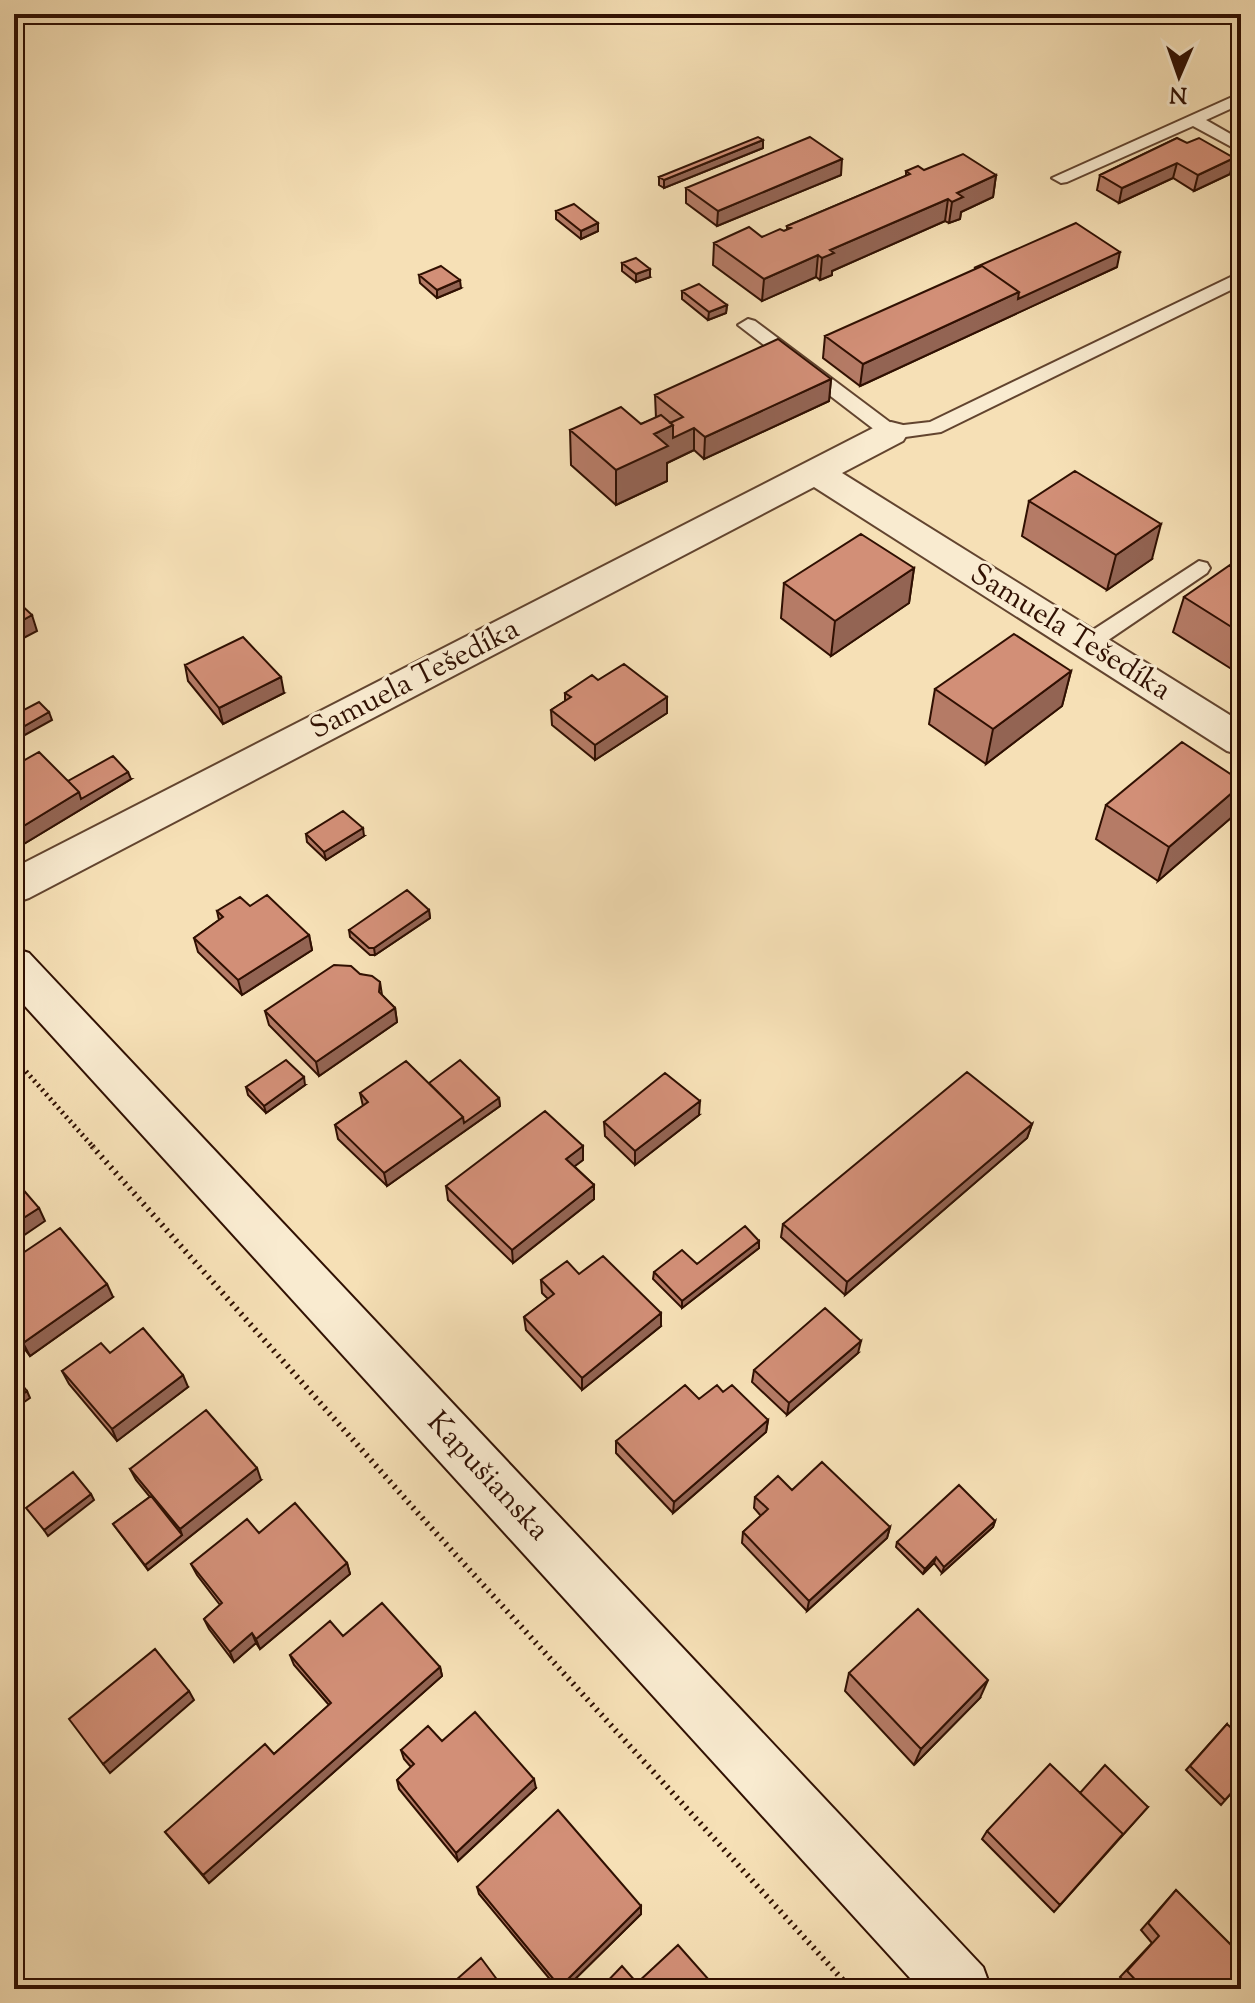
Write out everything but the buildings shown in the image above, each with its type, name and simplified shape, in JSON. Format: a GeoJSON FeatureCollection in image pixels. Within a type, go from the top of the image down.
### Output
{"type":"FeatureCollection","features":[{"type":"Feature","properties":{"kind":"street","name":"Samuela Tešedíka"},"geometry":{"type":"LineString","coordinates":[[14,887],[891,433]]}},
{"type":"Feature","properties":{"kind":"street","name":"Samuela Tešedíka"},"geometry":{"type":"LineString","coordinates":[[817,473],[1241,741]]}},
{"type":"Feature","properties":{"kind":"street","name":"Kapušianska"},"geometry":{"type":"LineString","coordinates":[[14,965],[961,1989]]}},
{"type":"Feature","properties":{"kind":"lane"},"geometry":{"type":"LineString","coordinates":[[1061,178],[1241,98]]}},
{"type":"Feature","properties":{"kind":"lane"},"geometry":{"type":"LineString","coordinates":[[1193,119],[1241,147]]}},
{"type":"Feature","properties":{"kind":"lane"},"geometry":{"type":"LineString","coordinates":[[748,325],[891,433],[934,428],[1241,278]]}},
{"type":"Feature","properties":{"kind":"lane"},"geometry":{"type":"LineString","coordinates":[[1087,644],[1199,568]]}},
{"type":"Feature","properties":{"kind":"path"},"geometry":{"type":"LineString","coordinates":[[14,1058],[425,1521],[851,1989]]}}]}
